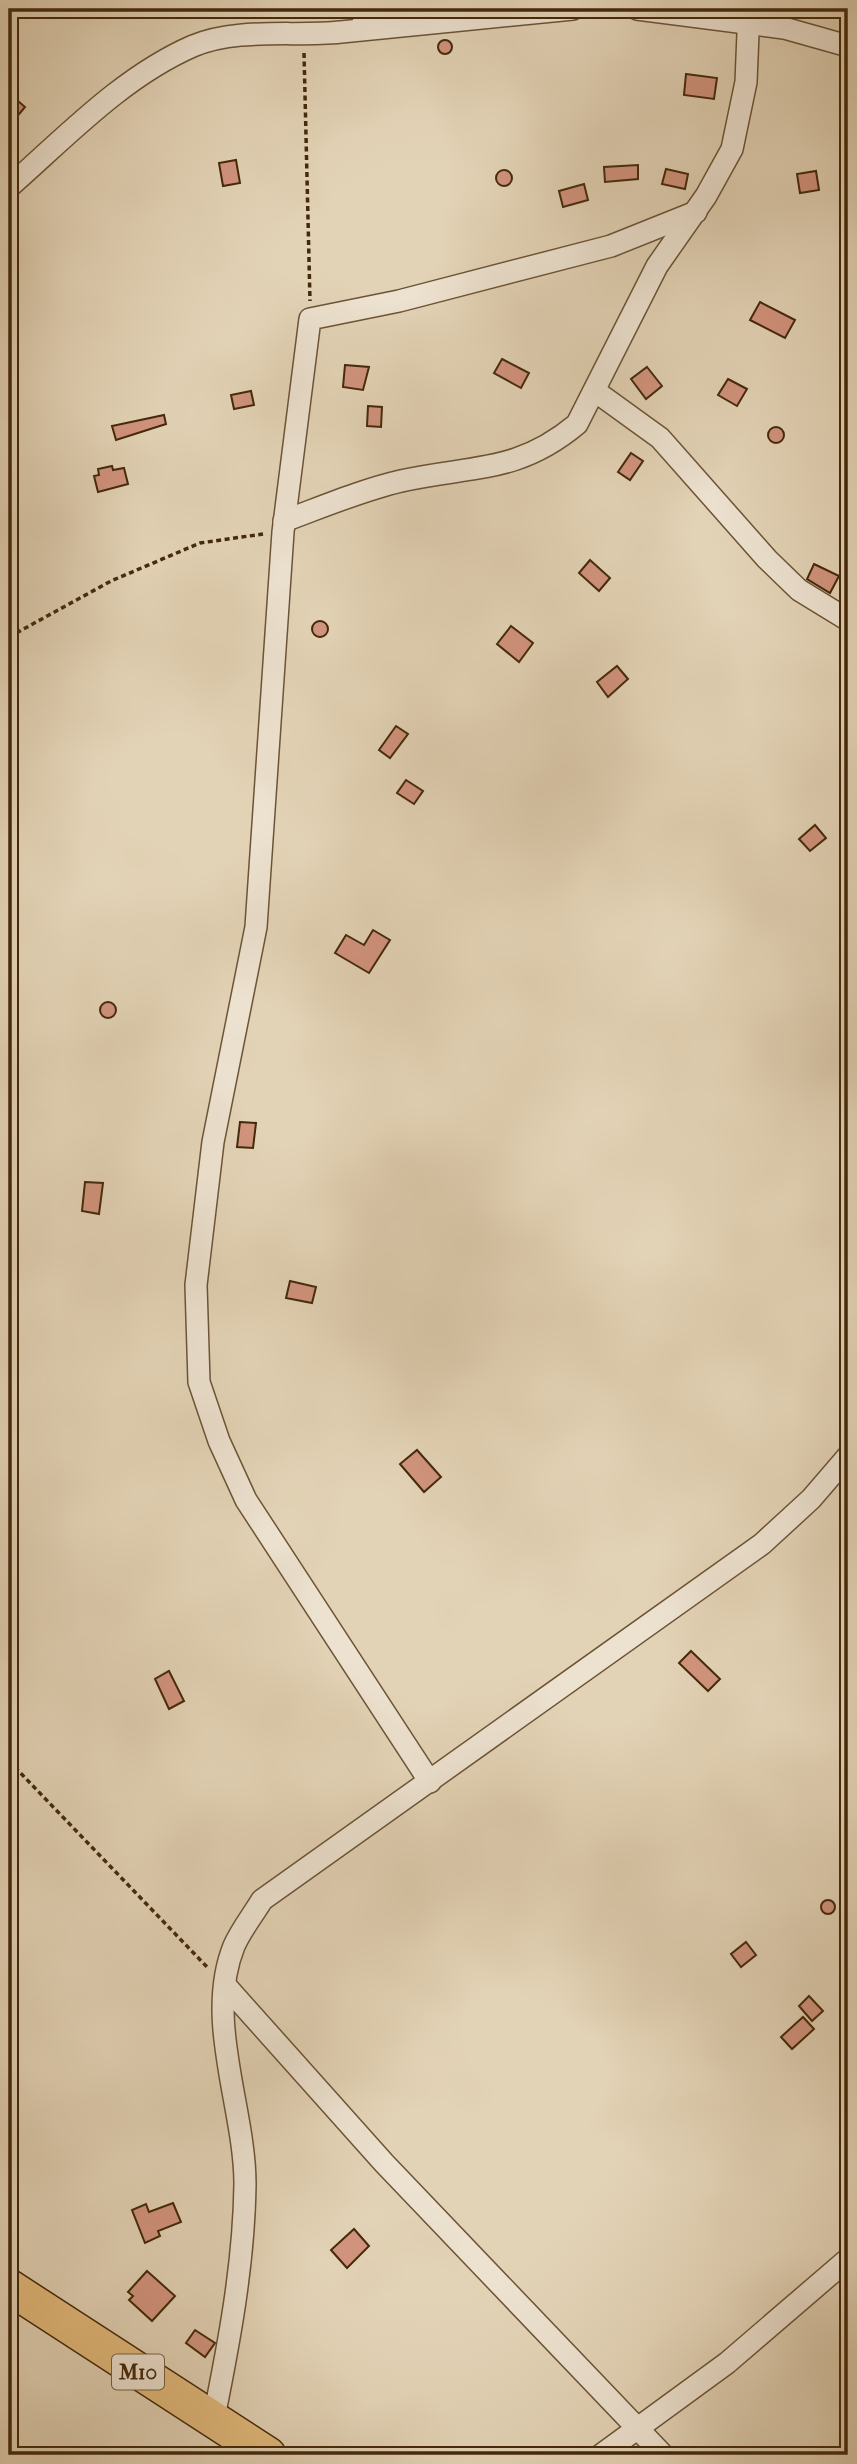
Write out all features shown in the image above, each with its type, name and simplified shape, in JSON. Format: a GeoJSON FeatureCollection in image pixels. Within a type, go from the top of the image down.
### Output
{"type":"FeatureCollection","features":[{"type":"Feature","properties":{"kind":"main road","name":"M10"},"geometry":{"type":"LineString","coordinates":[[9,2287],[268,2455]]}},
{"type":"Feature","properties":{"kind":"street"},"geometry":{"type":"LineString","coordinates":[[339,33],[397,9]]}},
{"type":"Feature","properties":{"kind":"street"},"geometry":{"type":"LineString","coordinates":[[9,187],[111,96],[146,72],[195,45],[233,37],[339,33],[573,9]]}},
{"type":"Feature","properties":{"kind":"street"},"geometry":{"type":"LineString","coordinates":[[637,9],[748,16],[848,46]]}},
{"type":"Feature","properties":{"kind":"street"},"geometry":{"type":"LineString","coordinates":[[283,526],[401,481],[468,472],[523,458],[556,441],[577,424],[657,266],[696,212],[732,149],[746,82],[748,16]]}},
{"type":"Feature","properties":{"kind":"street"},"geometry":{"type":"LineString","coordinates":[[430,1782],[246,1500],[219,1441],[199,1382],[196,1285],[214,1142],[256,926],[283,526],[310,318],[399,301],[611,246],[696,212]]}},
{"type":"Feature","properties":{"kind":"street"},"geometry":{"type":"LineString","coordinates":[[595,391],[660,438],[767,559],[799,590],[848,620]]}},
{"type":"Feature","properties":{"kind":"street"},"geometry":{"type":"LineString","coordinates":[[214,2421],[236,2303],[245,2182],[227,2056],[225,1985],[234,1946],[262,1900],[762,1544],[811,1499],[848,1456]]}},
{"type":"Feature","properties":{"kind":"street"},"geometry":{"type":"LineString","coordinates":[[225,1985],[384,2163],[663,2455]]}},
{"type":"Feature","properties":{"kind":"street"},"geometry":{"type":"LineString","coordinates":[[601,2455],[639,2430],[727,2363],[848,2259]]}},
{"type":"Feature","properties":{"kind":"path"},"geometry":{"type":"LineString","coordinates":[[304,33],[310,318]]}},
{"type":"Feature","properties":{"kind":"path"},"geometry":{"type":"LineString","coordinates":[[9,637],[111,581],[200,543],[283,526]]}},
{"type":"Feature","properties":{"kind":"path"},"geometry":{"type":"LineString","coordinates":[[9,1761],[225,1985]]}},
{"type":"Feature","properties":{"kind":"building"},"geometry":{"type":"Polygon","coordinates":[[[442,40],[448,40],[452,47],[448,54],[442,54],[438,50],[438,44],[442,40]]]}},
{"type":"Feature","properties":{"kind":"building"},"geometry":{"type":"Polygon","coordinates":[[[686,74],[717,78],[714,99],[684,95],[686,74]]]}},
{"type":"Feature","properties":{"kind":"building"},"geometry":{"type":"Polygon","coordinates":[[[9,93],[25,107],[9,126],[9,93]]]}},
{"type":"Feature","properties":{"kind":"building"},"geometry":{"type":"Polygon","coordinates":[[[236,160],[240,183],[223,186],[219,163],[236,160]]]}},
{"type":"Feature","properties":{"kind":"building"},"geometry":{"type":"Polygon","coordinates":[[[638,165],[638,179],[605,182],[604,167],[638,165]]]}},
{"type":"Feature","properties":{"kind":"building"},"geometry":{"type":"Polygon","coordinates":[[[666,169],[688,174],[685,189],[662,184],[666,169]]]}},
{"type":"Feature","properties":{"kind":"building"},"geometry":{"type":"Polygon","coordinates":[[[504,170],[512,178],[504,186],[496,178],[504,170]]]}},
{"type":"Feature","properties":{"kind":"building"},"geometry":{"type":"Polygon","coordinates":[[[816,171],[819,190],[800,193],[797,174],[816,171]]]}},
{"type":"Feature","properties":{"kind":"building"},"geometry":{"type":"Polygon","coordinates":[[[584,184],[588,200],[563,207],[559,191],[584,184]]]}},
{"type":"Feature","properties":{"kind":"building"},"geometry":{"type":"Polygon","coordinates":[[[760,302],[795,320],[785,338],[750,320],[760,302]]]}},
{"type":"Feature","properties":{"kind":"building"},"geometry":{"type":"Polygon","coordinates":[[[502,359],[529,373],[521,388],[494,373],[502,359]]]}},
{"type":"Feature","properties":{"kind":"building"},"geometry":{"type":"Polygon","coordinates":[[[345,365],[369,367],[363,390],[343,387],[345,365]]]}},
{"type":"Feature","properties":{"kind":"building"},"geometry":{"type":"Polygon","coordinates":[[[647,367],[662,386],[646,399],[631,379],[647,367]]]}},
{"type":"Feature","properties":{"kind":"building"},"geometry":{"type":"Polygon","coordinates":[[[728,379],[747,389],[737,406],[718,395],[728,379]]]}},
{"type":"Feature","properties":{"kind":"building"},"geometry":{"type":"Polygon","coordinates":[[[251,391],[254,405],[234,409],[231,395],[251,391]]]}},
{"type":"Feature","properties":{"kind":"building"},"geometry":{"type":"Polygon","coordinates":[[[368,406],[382,407],[381,427],[367,426],[368,406]]]}},
{"type":"Feature","properties":{"kind":"building"},"geometry":{"type":"Polygon","coordinates":[[[164,415],[166,424],[116,440],[112,426],[164,415]]]}},
{"type":"Feature","properties":{"kind":"building"},"geometry":{"type":"Polygon","coordinates":[[[776,427],[784,435],[776,443],[768,435],[776,427]]]}},
{"type":"Feature","properties":{"kind":"building"},"geometry":{"type":"Polygon","coordinates":[[[631,453],[643,461],[630,480],[618,472],[631,453]]]}},
{"type":"Feature","properties":{"kind":"building"},"geometry":{"type":"Polygon","coordinates":[[[112,466],[113,470],[124,468],[128,484],[98,492],[94,476],[99,475],[98,469],[112,466]]]}},
{"type":"Feature","properties":{"kind":"building"},"geometry":{"type":"Polygon","coordinates":[[[590,560],[610,578],[599,591],[579,573],[590,560]]]}},
{"type":"Feature","properties":{"kind":"building"},"geometry":{"type":"Polygon","coordinates":[[[814,564],[839,576],[830,593],[807,579],[814,564]]]}},
{"type":"Feature","properties":{"kind":"building"},"geometry":{"type":"Polygon","coordinates":[[[320,621],[328,629],[320,637],[312,629],[320,621]]]}},
{"type":"Feature","properties":{"kind":"building"},"geometry":{"type":"Polygon","coordinates":[[[511,626],[533,643],[519,662],[497,644],[511,626]]]}},
{"type":"Feature","properties":{"kind":"building"},"geometry":{"type":"Polygon","coordinates":[[[617,666],[628,679],[608,697],[597,682],[617,666]]]}},
{"type":"Feature","properties":{"kind":"building"},"geometry":{"type":"Polygon","coordinates":[[[396,726],[408,734],[390,758],[379,750],[396,726]]]}},
{"type":"Feature","properties":{"kind":"building"},"geometry":{"type":"Polygon","coordinates":[[[406,780],[423,791],[414,804],[397,793],[406,780]]]}},
{"type":"Feature","properties":{"kind":"building"},"geometry":{"type":"Polygon","coordinates":[[[815,825],[826,838],[810,851],[799,839],[815,825]]]}},
{"type":"Feature","properties":{"kind":"building"},"geometry":{"type":"Polygon","coordinates":[[[373,930],[390,940],[369,973],[335,953],[346,935],[364,945],[373,930]]]}},
{"type":"Feature","properties":{"kind":"building"},"geometry":{"type":"Polygon","coordinates":[[[105,1002],[111,1002],[116,1010],[114,1016],[105,1018],[100,1013],[100,1007],[105,1002]]]}},
{"type":"Feature","properties":{"kind":"building"},"geometry":{"type":"Polygon","coordinates":[[[240,1122],[256,1123],[253,1148],[237,1147],[240,1122]]]}},
{"type":"Feature","properties":{"kind":"building"},"geometry":{"type":"Polygon","coordinates":[[[85,1182],[103,1183],[99,1214],[82,1211],[85,1182]]]}},
{"type":"Feature","properties":{"kind":"building"},"geometry":{"type":"Polygon","coordinates":[[[290,1281],[316,1287],[312,1303],[286,1298],[290,1281]]]}},
{"type":"Feature","properties":{"kind":"building"},"geometry":{"type":"Polygon","coordinates":[[[417,1450],[441,1477],[424,1492],[400,1464],[417,1450]]]}},
{"type":"Feature","properties":{"kind":"building"},"geometry":{"type":"Polygon","coordinates":[[[691,1651],[720,1679],[708,1691],[679,1663],[691,1651]]]}},
{"type":"Feature","properties":{"kind":"building"},"geometry":{"type":"Polygon","coordinates":[[[169,1671],[184,1701],[169,1709],[155,1679],[169,1671]]]}},
{"type":"Feature","properties":{"kind":"building"},"geometry":{"type":"Polygon","coordinates":[[[825,1900],[831,1900],[835,1907],[831,1914],[825,1914],[821,1910],[821,1904],[825,1900]]]}},
{"type":"Feature","properties":{"kind":"building"},"geometry":{"type":"Polygon","coordinates":[[[746,1942],[756,1955],[741,1967],[731,1954],[746,1942]]]}},
{"type":"Feature","properties":{"kind":"building"},"geometry":{"type":"Polygon","coordinates":[[[809,1996],[823,2011],[812,2021],[799,2006],[809,1996]]]}},
{"type":"Feature","properties":{"kind":"building"},"geometry":{"type":"Polygon","coordinates":[[[803,2017],[814,2029],[792,2049],[781,2037],[803,2017]]]}},
{"type":"Feature","properties":{"kind":"building"},"geometry":{"type":"Polygon","coordinates":[[[173,2203],[181,2222],[158,2231],[160,2236],[145,2243],[132,2210],[146,2204],[149,2212],[173,2203]]]}},
{"type":"Feature","properties":{"kind":"building"},"geometry":{"type":"Polygon","coordinates":[[[354,2229],[369,2246],[347,2268],[331,2250],[354,2229]]]}},
{"type":"Feature","properties":{"kind":"building"},"geometry":{"type":"Polygon","coordinates":[[[147,2271],[175,2296],[152,2321],[129,2300],[133,2296],[128,2292],[147,2271]]]}},
{"type":"Feature","properties":{"kind":"building"},"geometry":{"type":"Polygon","coordinates":[[[195,2330],[215,2343],[205,2357],[186,2343],[195,2330]]]}}]}
